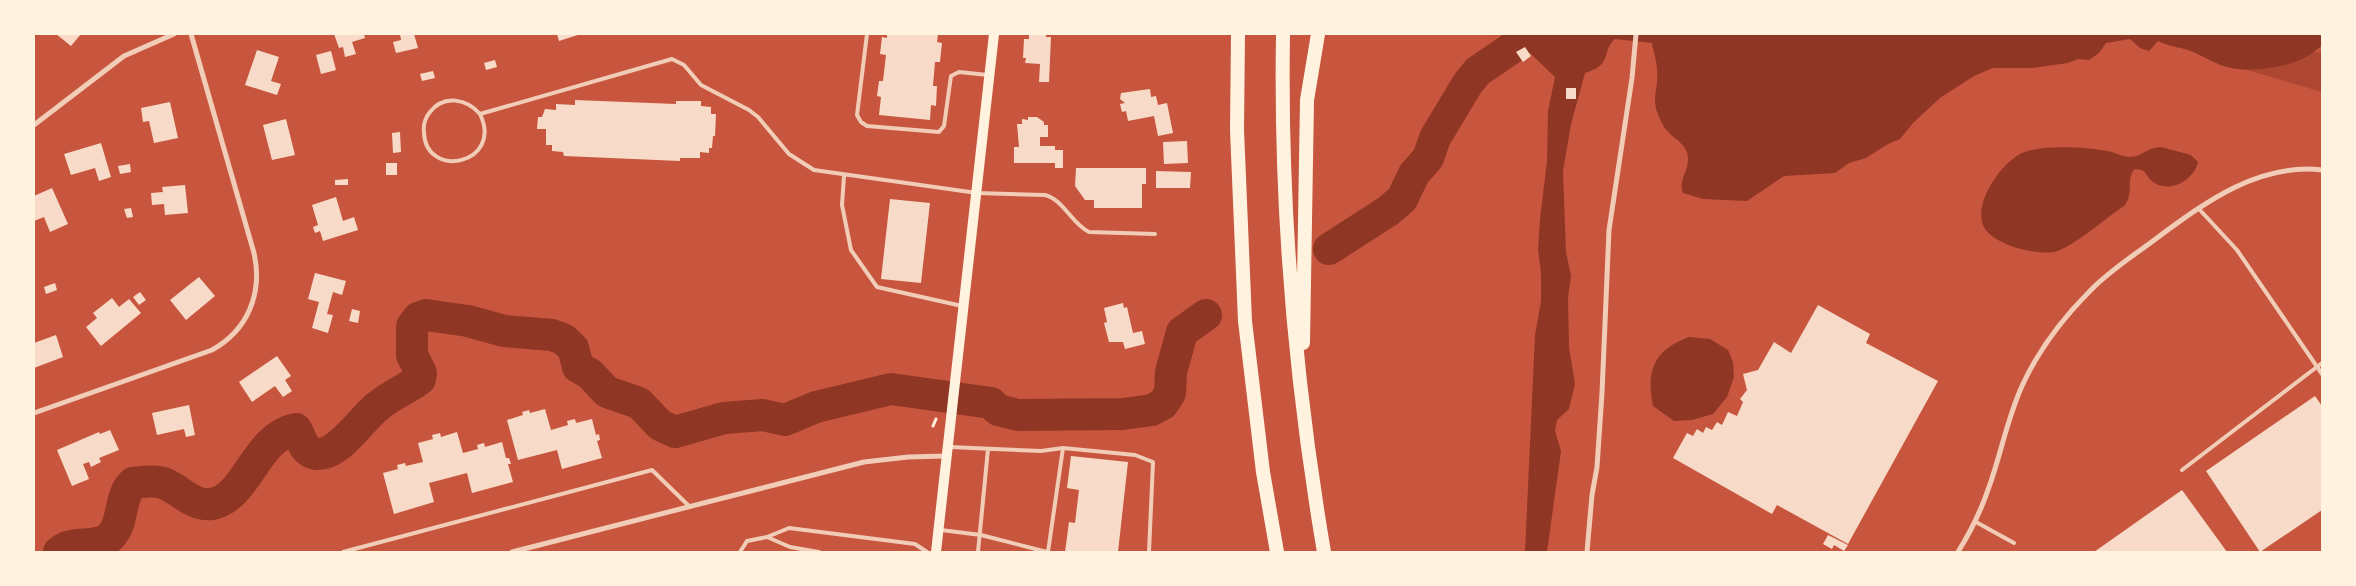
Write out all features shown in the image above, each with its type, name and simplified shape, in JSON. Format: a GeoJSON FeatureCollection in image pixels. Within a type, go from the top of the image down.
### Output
{"type":"FeatureCollection","features":[{"type":"Feature","properties":{"kind":"highway"},"geometry":{"type":"LineString","coordinates":[[1238,34],[1237,130],[1245,321],[1263,472],[1277,552]]}},
{"type":"Feature","properties":{"kind":"highway"},"geometry":{"type":"LineString","coordinates":[[1283,34],[1286,224],[1301,404],[1324,552]]}},
{"type":"Feature","properties":{"kind":"highway"},"geometry":{"type":"LineString","coordinates":[[1301,404],[1307,100],[1318,34]]}},
{"type":"Feature","properties":{"kind":"main road"},"geometry":{"type":"LineString","coordinates":[[936,552],[994,34]]}},
{"type":"Feature","properties":{"kind":"street"},"geometry":{"type":"LineString","coordinates":[[34,116],[35,123],[124,56],[174,34]]}},
{"type":"Feature","properties":{"kind":"street"},"geometry":{"type":"LineString","coordinates":[[34,413],[212,350],[237,332],[252,305],[257,279],[254,253],[191,34]]}},
{"type":"Feature","properties":{"kind":"street"},"geometry":{"type":"LineString","coordinates":[[1588,552],[1590,510],[1597,467],[1602,393],[1609,230],[1632,78],[1636,34]]}},
{"type":"Feature","properties":{"kind":"street"},"geometry":{"type":"LineString","coordinates":[[1958,552],[1976,522],[2022,386],[2063,320],[2091,289],[2199,209],[2234,187],[2266,175],[2298,169],[2322,170]]}},
{"type":"Feature","properties":{"kind":"street"},"geometry":{"type":"LineString","coordinates":[[512,552],[864,462],[947,452]]}},
{"type":"Feature","properties":{"kind":"lane"},"geometry":{"type":"LineString","coordinates":[[867,34],[858,115],[864,126],[932,133],[939,132],[944,126],[949,80],[953,75],[960,72],[990,76]]}},
{"type":"Feature","properties":{"kind":"lane"},"geometry":{"type":"LineString","coordinates":[[480,114],[672,59],[684,65],[701,85],[741,104],[753,114],[780,145],[799,162],[814,170],[844,176],[977,194],[1045,195],[1055,198],[1082,228],[1089,232],[1155,234]]}},
{"type":"Feature","properties":{"kind":"lane"},"geometry":{"type":"LineString","coordinates":[[447,101],[462,101],[480,114],[485,129],[484,138],[481,146],[471,157],[457,162],[446,161],[432,152],[424,139],[425,122],[432,109],[439,104],[447,101]]}},
{"type":"Feature","properties":{"kind":"lane"},"geometry":{"type":"LineString","coordinates":[[844,176],[842,205],[851,250],[877,287],[963,306]]}},
{"type":"Feature","properties":{"kind":"lane"},"geometry":{"type":"LineString","coordinates":[[2199,209],[2237,250],[2322,374]]}},
{"type":"Feature","properties":{"kind":"lane"},"geometry":{"type":"LineString","coordinates":[[2182,470],[2322,363]]}},
{"type":"Feature","properties":{"kind":"lane"},"geometry":{"type":"LineString","coordinates":[[947,452],[988,449],[1040,451],[1063,448],[1135,455],[1152,462],[1149,552]]}},
{"type":"Feature","properties":{"kind":"lane"},"geometry":{"type":"LineString","coordinates":[[938,529],[981,535],[1048,552],[1063,448]]}},
{"type":"Feature","properties":{"kind":"lane"},"geometry":{"type":"LineString","coordinates":[[978,552],[988,449]]}},
{"type":"Feature","properties":{"kind":"lane"},"geometry":{"type":"LineString","coordinates":[[343,552],[652,470],[690,507]]}},
{"type":"Feature","properties":{"kind":"lane"},"geometry":{"type":"LineString","coordinates":[[1976,522],[2014,543]]}},
{"type":"Feature","properties":{"kind":"lane"},"geometry":{"type":"LineString","coordinates":[[740,552],[747,542],[790,528],[915,544],[927,552]]}},
{"type":"Feature","properties":{"kind":"lane"},"geometry":{"type":"LineString","coordinates":[[767,537],[790,547],[818,552]]}},
{"type":"Feature","properties":{"kind":"path"},"geometry":{"type":"LineString","coordinates":[[933,426],[936,418]]}},
{"type":"Feature","properties":{"kind":"shaded area"},"geometry":{"type":"Polygon","coordinates":[[[1517,34],[2322,34],[2322,45],[2304,58],[2292,63],[2267,68],[2242,69],[2225,67],[2188,50],[2158,41],[2149,51],[2140,48],[2130,39],[2106,43],[2099,53],[2089,60],[2078,59],[2068,63],[2032,68],[1993,68],[1974,76],[1940,98],[1913,123],[1900,139],[1866,158],[1849,163],[1835,173],[1784,176],[1747,201],[1703,199],[1683,193],[1682,183],[1688,164],[1687,153],[1663,125],[1656,108],[1657,66],[1652,43],[1615,39],[1600,66],[1585,73],[1571,124],[1563,171],[1566,252],[1571,276],[1568,298],[1569,347],[1575,384],[1569,409],[1557,420],[1555,431],[1561,451],[1547,552],[1525,552],[1535,335],[1541,301],[1541,273],[1538,250],[1547,161],[1548,111],[1555,77],[1532,55],[1517,34]]]}},
{"type":"Feature","properties":{"kind":"shaded area"},"geometry":{"type":"Polygon","coordinates":[[[2313,52],[2322,53],[2322,92],[2213,60],[2280,59],[2313,52]]]}},
{"type":"Feature","properties":{"kind":"shaded area"},"geometry":{"type":"Polygon","coordinates":[[[2066,147],[2103,150],[2134,157],[2156,147],[2191,155],[2198,162],[2196,169],[2180,183],[2174,186],[2167,186],[2153,182],[2142,170],[2135,169],[2131,177],[2129,196],[2124,206],[2080,239],[2061,249],[2046,253],[2015,247],[1995,238],[1983,225],[1981,216],[1982,205],[1991,184],[2006,165],[2022,153],[2041,148],[2066,147]]]}},
{"type":"Feature","properties":{"kind":"shaded area"},"geometry":{"type":"Polygon","coordinates":[[[1689,337],[1710,339],[1728,350],[1733,362],[1734,377],[1727,397],[1713,414],[1692,420],[1674,421],[1653,406],[1651,393],[1652,372],[1660,355],[1677,342],[1689,337]]]}},
{"type":"Feature","properties":{"kind":"building"},"geometry":{"type":"Polygon","coordinates":[[[56,34],[81,34],[71,46],[56,34]]]}},
{"type":"Feature","properties":{"kind":"building"},"geometry":{"type":"Polygon","coordinates":[[[334,34],[364,34],[365,38],[352,42],[356,54],[345,57],[343,47],[339,48],[334,34]]]}},
{"type":"Feature","properties":{"kind":"building"},"geometry":{"type":"Polygon","coordinates":[[[400,34],[414,34],[418,48],[396,53],[393,42],[401,40],[400,34]]]}},
{"type":"Feature","properties":{"kind":"building"},"geometry":{"type":"Polygon","coordinates":[[[557,34],[581,34],[559,41],[557,34]]]}},
{"type":"Feature","properties":{"kind":"building"},"geometry":{"type":"Polygon","coordinates":[[[887,34],[938,34],[937,42],[942,43],[940,62],[935,62],[933,86],[937,86],[936,106],[931,105],[930,120],[879,115],[881,97],[877,96],[879,81],[883,81],[886,55],[880,54],[882,37],[887,38],[887,34]]]}},
{"type":"Feature","properties":{"kind":"building"},"geometry":{"type":"Polygon","coordinates":[[[1029,34],[1046,34],[1046,37],[1051,37],[1049,82],[1039,82],[1040,64],[1025,63],[1026,58],[1023,58],[1024,39],[1029,39],[1029,34]]]}},
{"type":"Feature","properties":{"kind":"building"},"geometry":{"type":"Polygon","coordinates":[[[1525,47],[1531,56],[1523,62],[1516,52],[1525,47]]]}},
{"type":"Feature","properties":{"kind":"building"},"geometry":{"type":"Polygon","coordinates":[[[257,50],[279,57],[271,81],[281,84],[277,95],[245,85],[257,50]]]}},
{"type":"Feature","properties":{"kind":"building"},"geometry":{"type":"Polygon","coordinates":[[[331,51],[336,70],[321,74],[316,55],[331,51]]]}},
{"type":"Feature","properties":{"kind":"building"},"geometry":{"type":"Polygon","coordinates":[[[495,60],[497,67],[486,70],[484,63],[495,60]]]}},
{"type":"Feature","properties":{"kind":"building"},"geometry":{"type":"Polygon","coordinates":[[[433,71],[435,78],[422,81],[420,74],[433,71]]]}},
{"type":"Feature","properties":{"kind":"building"},"geometry":{"type":"Polygon","coordinates":[[[1566,88],[1576,88],[1576,99],[1566,99],[1566,88]]]}},
{"type":"Feature","properties":{"kind":"building"},"geometry":{"type":"Polygon","coordinates":[[[1150,89],[1151,97],[1156,96],[1158,105],[1167,103],[1173,133],[1158,136],[1154,116],[1128,121],[1126,111],[1122,112],[1120,104],[1125,103],[1120,99],[1121,93],[1150,89]]]}},
{"type":"Feature","properties":{"kind":"building"},"geometry":{"type":"Polygon","coordinates":[[[575,100],[676,104],[676,101],[701,101],[701,106],[711,107],[711,114],[716,114],[715,136],[713,136],[712,148],[709,148],[709,153],[700,152],[700,158],[680,158],[680,161],[564,156],[563,152],[552,151],[552,145],[546,145],[546,129],[537,129],[538,117],[542,117],[545,109],[556,110],[556,104],[575,105],[575,100]]]}},
{"type":"Feature","properties":{"kind":"building"},"geometry":{"type":"Polygon","coordinates":[[[170,102],[178,138],[154,143],[149,121],[143,122],[141,108],[170,102]]]}},
{"type":"Feature","properties":{"kind":"building"},"geometry":{"type":"Polygon","coordinates":[[[1028,117],[1037,117],[1044,122],[1044,125],[1048,125],[1048,137],[1040,137],[1040,146],[1055,146],[1055,150],[1063,150],[1063,168],[1055,168],[1055,163],[1014,163],[1014,147],[1019,147],[1017,124],[1022,124],[1022,119],[1028,120],[1028,117]]]}},
{"type":"Feature","properties":{"kind":"building"},"geometry":{"type":"Polygon","coordinates":[[[286,119],[295,155],[272,160],[263,125],[286,119]]]}},
{"type":"Feature","properties":{"kind":"building"},"geometry":{"type":"Polygon","coordinates":[[[400,132],[401,152],[393,153],[392,133],[400,132]]]}},
{"type":"Feature","properties":{"kind":"building"},"geometry":{"type":"Polygon","coordinates":[[[1187,141],[1188,163],[1164,164],[1163,142],[1187,141]]]}},
{"type":"Feature","properties":{"kind":"building"},"geometry":{"type":"Polygon","coordinates":[[[101,143],[111,177],[99,181],[95,168],[71,175],[64,154],[101,143]]]}},
{"type":"Feature","properties":{"kind":"building"},"geometry":{"type":"Polygon","coordinates":[[[386,163],[397,163],[397,175],[386,175],[386,163]]]}},
{"type":"Feature","properties":{"kind":"building"},"geometry":{"type":"Polygon","coordinates":[[[130,164],[131,172],[120,174],[118,166],[130,164]]]}},
{"type":"Feature","properties":{"kind":"building"},"geometry":{"type":"Polygon","coordinates":[[[1076,168],[1146,168],[1146,184],[1142,184],[1142,208],[1094,208],[1094,200],[1085,200],[1075,186],[1076,168]]]}},
{"type":"Feature","properties":{"kind":"building"},"geometry":{"type":"Polygon","coordinates":[[[1156,171],[1191,172],[1190,188],[1156,188],[1156,171]]]}},
{"type":"Feature","properties":{"kind":"building"},"geometry":{"type":"Polygon","coordinates":[[[348,179],[348,185],[335,185],[335,180],[348,179]]]}},
{"type":"Feature","properties":{"kind":"building"},"geometry":{"type":"Polygon","coordinates":[[[185,185],[188,213],[165,215],[164,204],[152,205],[151,193],[163,192],[162,187],[185,185]]]}},
{"type":"Feature","properties":{"kind":"building"},"geometry":{"type":"Polygon","coordinates":[[[52,188],[68,224],[50,232],[44,217],[34,221],[34,196],[52,188]]]}},
{"type":"Feature","properties":{"kind":"building"},"geometry":{"type":"Polygon","coordinates":[[[336,197],[343,221],[354,217],[358,230],[323,241],[320,231],[315,233],[313,227],[318,225],[312,205],[336,197]]]}},
{"type":"Feature","properties":{"kind":"building"},"geometry":{"type":"Polygon","coordinates":[[[890,199],[930,203],[921,283],[881,279],[890,199]]]}},
{"type":"Feature","properties":{"kind":"building"},"geometry":{"type":"Polygon","coordinates":[[[131,208],[133,217],[127,218],[124,209],[131,208]]]}},
{"type":"Feature","properties":{"kind":"building"},"geometry":{"type":"Polygon","coordinates":[[[315,273],[346,281],[342,295],[333,292],[327,314],[333,315],[328,333],[312,328],[319,302],[308,299],[315,273]]]}},
{"type":"Feature","properties":{"kind":"building"},"geometry":{"type":"Polygon","coordinates":[[[199,277],[215,296],[186,320],[170,300],[199,277]]]}},
{"type":"Feature","properties":{"kind":"building"},"geometry":{"type":"Polygon","coordinates":[[[55,283],[57,290],[46,294],[44,287],[55,283]]]}},
{"type":"Feature","properties":{"kind":"building"},"geometry":{"type":"Polygon","coordinates":[[[140,292],[146,300],[139,305],[133,297],[140,292]]]}},
{"type":"Feature","properties":{"kind":"building"},"geometry":{"type":"Polygon","coordinates":[[[112,298],[119,307],[129,299],[141,313],[101,346],[86,327],[97,318],[93,313],[112,298]]]}},
{"type":"Feature","properties":{"kind":"building"},"geometry":{"type":"Polygon","coordinates":[[[1123,303],[1124,308],[1127,307],[1133,333],[1142,331],[1145,344],[1125,349],[1123,342],[1109,342],[1104,323],[1107,322],[1104,308],[1123,303]]]}},
{"type":"Feature","properties":{"kind":"building"},"geometry":{"type":"Polygon","coordinates":[[[1818,305],[1870,334],[1866,343],[1938,381],[1848,544],[1777,505],[1772,514],[1673,458],[1687,433],[1693,436],[1697,429],[1703,433],[1706,427],[1712,430],[1717,422],[1722,425],[1728,412],[1737,416],[1743,402],[1740,399],[1747,390],[1743,374],[1758,370],[1774,342],[1791,353],[1818,305]]]}},
{"type":"Feature","properties":{"kind":"building"},"geometry":{"type":"Polygon","coordinates":[[[352,309],[360,311],[358,323],[349,321],[352,309]]]}},
{"type":"Feature","properties":{"kind":"building"},"geometry":{"type":"Polygon","coordinates":[[[56,335],[63,357],[34,368],[34,343],[56,335]]]}},
{"type":"Feature","properties":{"kind":"building"},"geometry":{"type":"Polygon","coordinates":[[[277,356],[291,376],[285,380],[292,391],[283,397],[275,386],[252,402],[239,382],[277,356]]]}},
{"type":"Feature","properties":{"kind":"building"},"geometry":{"type":"Polygon","coordinates":[[[2315,396],[2322,406],[2322,510],[2260,552],[2206,471],[2315,396]]]}},
{"type":"Feature","properties":{"kind":"building"},"geometry":{"type":"Polygon","coordinates":[[[189,405],[195,435],[186,437],[184,429],[157,435],[152,413],[189,405]]]}},
{"type":"Feature","properties":{"kind":"building"},"geometry":{"type":"Polygon","coordinates":[[[545,409],[551,430],[568,425],[567,421],[575,419],[576,423],[592,419],[596,435],[599,434],[600,440],[597,441],[602,458],[562,469],[557,450],[518,460],[507,420],[523,415],[522,412],[529,410],[530,413],[545,409]]]}},
{"type":"Feature","properties":{"kind":"building"},"geometry":{"type":"Polygon","coordinates":[[[110,430],[119,450],[99,458],[101,462],[91,467],[89,462],[83,464],[89,479],[72,486],[57,450],[99,432],[100,434],[110,430]]]}},
{"type":"Feature","properties":{"kind":"building"},"geometry":{"type":"Polygon","coordinates":[[[457,432],[463,453],[478,449],[477,445],[484,443],[485,447],[502,442],[506,458],[509,458],[511,464],[508,464],[513,482],[472,493],[467,473],[429,483],[434,502],[394,514],[383,473],[398,469],[397,465],[405,463],[406,466],[423,462],[418,443],[433,439],[432,435],[440,433],[441,437],[457,432]]]}},
{"type":"Feature","properties":{"kind":"building"},"geometry":{"type":"Polygon","coordinates":[[[1071,456],[1128,462],[1118,552],[1065,552],[1069,522],[1075,523],[1079,490],[1067,488],[1071,456]]]}},
{"type":"Feature","properties":{"kind":"building"},"geometry":{"type":"Polygon","coordinates":[[[2182,490],[2227,552],[2094,552],[2182,490]]]}},
{"type":"Feature","properties":{"kind":"building"},"geometry":{"type":"Polygon","coordinates":[[[1828,535],[1848,545],[1844,551],[1834,545],[1832,549],[1823,544],[1828,535]]]}},
{"type":"Feature","properties":{"kind":"waterway"},"geometry":{"type":"LineString","coordinates":[[1329,249],[1388,211],[1402,199],[1414,174],[1428,158],[1435,138],[1468,83],[1478,71],[1509,50],[1528,34]]}},
{"type":"Feature","properties":{"kind":"waterway"},"geometry":{"type":"LineString","coordinates":[[59,552],[71,546],[98,543],[110,537],[118,525],[125,495],[133,483],[160,482],[199,503],[212,504],[224,499],[235,490],[261,454],[282,434],[296,429],[303,444],[312,453],[325,453],[333,449],[349,436],[378,406],[420,379],[421,373],[412,355],[412,326],[418,318],[426,315],[468,321],[504,331],[552,335],[563,339],[573,348],[578,367],[590,374],[607,392],[639,403],[660,425],[675,432],[724,418],[763,415],[785,420],[816,407],[891,389],[991,403],[998,410],[1018,415],[1123,414],[1152,410],[1163,404],[1170,393],[1171,372],[1182,332],[1206,315]]}}]}
